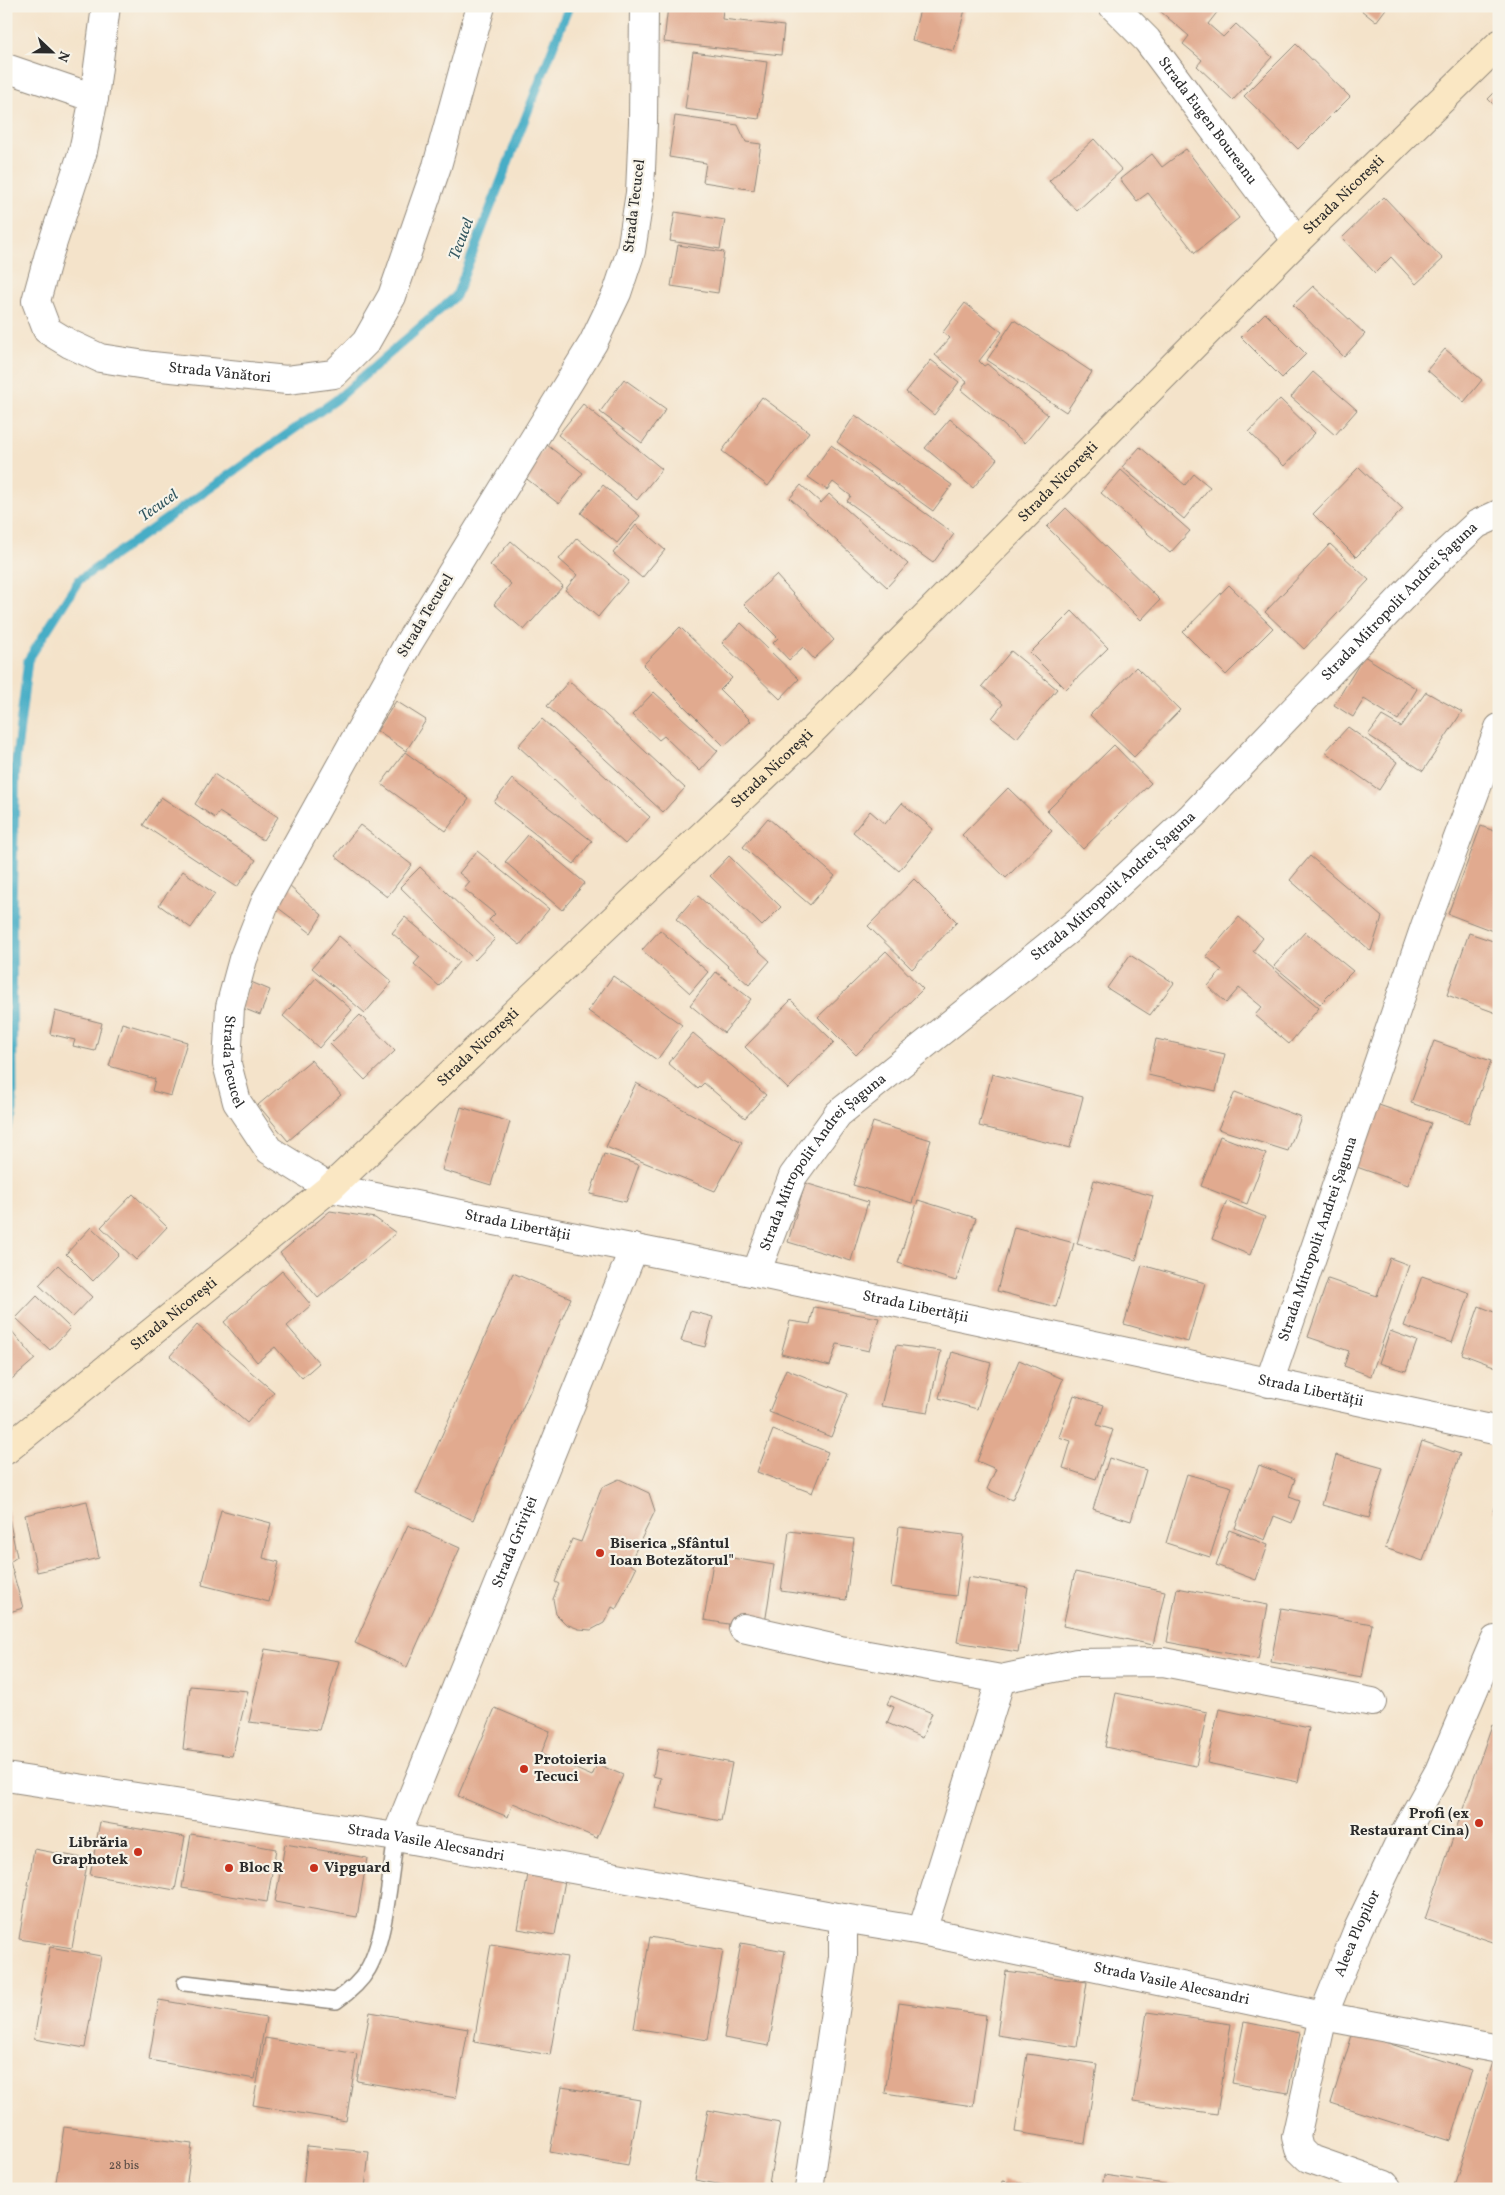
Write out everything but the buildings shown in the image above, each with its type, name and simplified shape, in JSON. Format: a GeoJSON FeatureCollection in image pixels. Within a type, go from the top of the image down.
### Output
{"type":"FeatureCollection","features":[{"type":"Feature","properties":{"kind":"main road","name":"Strada Nicorești"},"geometry":{"type":"LineString","coordinates":[[6,1450],[330,1188],[804,739],[1297,241],[1499,44]]}},
{"type":"Feature","properties":{"kind":"street","name":"Strada Vânători"},"geometry":{"type":"LineString","coordinates":[[106,6],[94,98],[83,151],[49,254],[36,301],[47,330],[70,344],[100,358],[152,366],[287,380],[334,374],[366,342],[392,296],[438,166],[481,6]]}},
{"type":"Feature","properties":{"kind":"street","name":"Strada Tecucel"},"geometry":{"type":"LineString","coordinates":[[330,1188],[269,1150],[237,1102],[227,1064],[232,999],[243,959],[272,890],[408,644],[593,343],[617,294],[631,251],[640,193],[644,122],[644,6]]}},
{"type":"Feature","properties":{"kind":"street","name":"Strada Eugen Boureanu"},"geometry":{"type":"LineString","coordinates":[[1112,6],[1147,40],[1297,241]]}},
{"type":"Feature","properties":{"kind":"street"},"geometry":{"type":"LineString","coordinates":[[6,68],[94,98]]}},
{"type":"Feature","properties":{"kind":"street","name":"Strada Mitropolit Andrei Șaguna"},"geometry":{"type":"LineString","coordinates":[[756,1272],[793,1176],[838,1114],[1073,926],[1192,816],[1438,560],[1477,524],[1499,514]]}},
{"type":"Feature","properties":{"kind":"street","name":"Strada Mitropolit Andrei Șaguna"},"geometry":{"type":"LineString","coordinates":[[1269,1384],[1425,926],[1499,728]]}},
{"type":"Feature","properties":{"kind":"street","name":"Strada Libertății"},"geometry":{"type":"LineString","coordinates":[[330,1188],[756,1272],[1499,1432]]}},
{"type":"Feature","properties":{"kind":"street","name":"Strada Griviței"},"geometry":{"type":"LineString","coordinates":[[396,1837],[634,1248]]}},
{"type":"Feature","properties":{"kind":"street"},"geometry":{"type":"LineString","coordinates":[[743,1628],[840,1650],[1001,1679],[1077,1663],[1163,1662],[1372,1702]]}},
{"type":"Feature","properties":{"kind":"street","name":"Aleea Plopilor"},"geometry":{"type":"LineString","coordinates":[[1388,2189],[1385,2185],[1308,2158],[1298,2149],[1296,2138],[1323,2016],[1358,1929],[1399,1843],[1439,1771],[1495,1640]]}},
{"type":"Feature","properties":{"kind":"street"},"geometry":{"type":"LineString","coordinates":[[922,1931],[1001,1679]]}},
{"type":"Feature","properties":{"kind":"street","name":"Strada Vasile Alecsandri"},"geometry":{"type":"LineString","coordinates":[[6,1777],[396,1837],[922,1931],[1323,2016],[1499,2049]]}},
{"type":"Feature","properties":{"kind":"street"},"geometry":{"type":"LineString","coordinates":[[809,2189],[843,1957],[843,1918]]}},
{"type":"Feature","properties":{"kind":"lane"},"geometry":{"type":"LineString","coordinates":[[185,1983],[336,2001],[344,1996],[352,1990],[368,1969],[380,1940],[396,1837]]}},
{"type":"Feature","properties":{"kind":"waterway","name":"Tecucel"},"geometry":{"type":"LineString","coordinates":[[6,1130],[13,1115],[12,905],[16,760],[28,660],[79,580],[336,400],[456,296],[569,6]]}},
{"type":"Feature","properties":{"kind":"place","name":"Biserica „Sfântul Ioan Botezătorul\""},"geometry":{"type":"Point","coordinates":[600,1553]}},
{"type":"Feature","properties":{"kind":"place","name":"Protoieria Tecuci"},"geometry":{"type":"Point","coordinates":[524,1769]}},
{"type":"Feature","properties":{"kind":"place","name":"Profi (ex Restaurant Cina)"},"geometry":{"type":"Point","coordinates":[1479,1823]}},
{"type":"Feature","properties":{"kind":"place","name":"Librăria Graphotek"},"geometry":{"type":"Point","coordinates":[138,1852]}},
{"type":"Feature","properties":{"kind":"place","name":"Bloc R"},"geometry":{"type":"Point","coordinates":[229,1868]}},
{"type":"Feature","properties":{"kind":"place","name":"Vipguard"},"geometry":{"type":"Point","coordinates":[314,1868]}}]}
